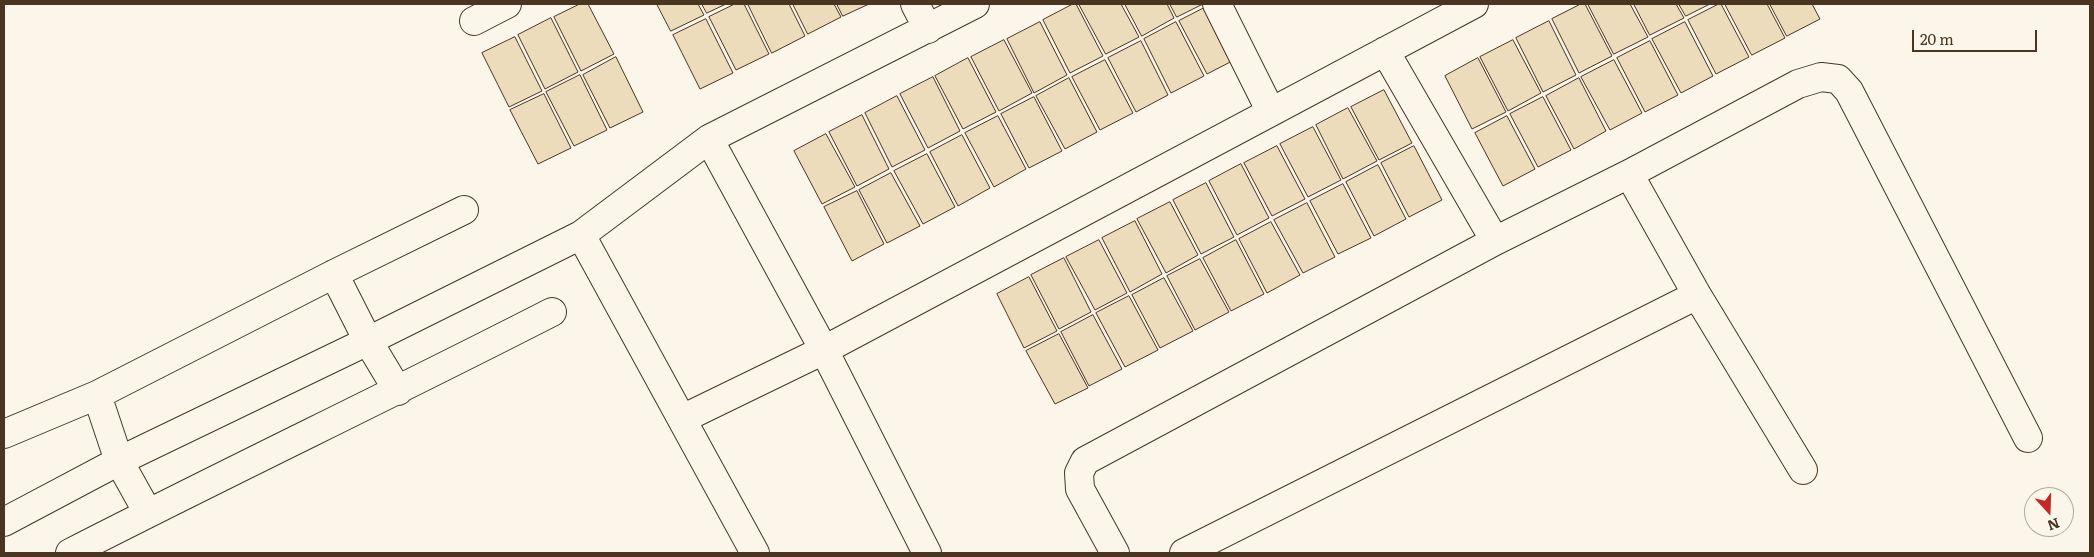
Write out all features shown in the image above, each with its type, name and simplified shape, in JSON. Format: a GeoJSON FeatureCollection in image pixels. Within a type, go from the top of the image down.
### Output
{"type":"FeatureCollection","features":[{"type":"Feature","properties":{"kind":"street"},"geometry":{"type":"LineString","coordinates":[[474,21],[507,4]]}},
{"type":"Feature","properties":{"kind":"street"},"geometry":{"type":"LineString","coordinates":[[915,4],[928,29]]}},
{"type":"Feature","properties":{"kind":"street"},"geometry":{"type":"LineString","coordinates":[[4,522],[119,461],[368,341],[581,235],[709,140],[975,4]]}},
{"type":"Feature","properties":{"kind":"street"},"geometry":{"type":"LineString","coordinates":[[1217,4],[1271,112]]}},
{"type":"Feature","properties":{"kind":"street"},"geometry":{"type":"LineString","coordinates":[[682,420],[824,350],[1385,51],[1467,5]]}},
{"type":"Feature","properties":{"kind":"street"},"geometry":{"type":"LineString","coordinates":[[1385,51],[1495,241]]}},
{"type":"Feature","properties":{"kind":"street"},"geometry":{"type":"LineString","coordinates":[[1115,553],[1080,490],[1079,473],[1085,461],[1495,241],[1629,174],[1798,84],[1821,77],[1838,79],[1849,91],[2028,438]]}},
{"type":"Feature","properties":{"kind":"street"},"geometry":{"type":"LineString","coordinates":[[709,140],[824,350],[927,553]]}},
{"type":"Feature","properties":{"kind":"street"},"geometry":{"type":"LineString","coordinates":[[1629,174],[1697,295],[1803,470]]}},
{"type":"Feature","properties":{"kind":"street"},"geometry":{"type":"LineString","coordinates":[[4,434],[97,395],[464,210]]}},
{"type":"Feature","properties":{"kind":"street"},"geometry":{"type":"LineString","coordinates":[[581,235],[755,553]]}},
{"type":"Feature","properties":{"kind":"street"},"geometry":{"type":"LineString","coordinates":[[334,274],[368,341],[398,391]]}},
{"type":"Feature","properties":{"kind":"street"},"geometry":{"type":"LineString","coordinates":[[1184,553],[1697,295]]}},
{"type":"Feature","properties":{"kind":"street"},"geometry":{"type":"LineString","coordinates":[[70,553],[398,391],[552,312]]}},
{"type":"Feature","properties":{"kind":"street"},"geometry":{"type":"LineString","coordinates":[[97,395],[119,461],[148,513]]}},
{"type":"Feature","properties":{"kind":"building"},"geometry":{"type":"Polygon","coordinates":[[[580,4],[588,4],[614,54],[581,71],[554,17],[580,4]]]}},
{"type":"Feature","properties":{"kind":"building"},"geometry":{"type":"Polygon","coordinates":[[[657,4],[698,4],[704,15],[671,31],[657,4]]]}},
{"type":"Feature","properties":{"kind":"building"},"geometry":{"type":"Polygon","coordinates":[[[702,4],[726,4],[707,13],[702,4]]]}},
{"type":"Feature","properties":{"kind":"building"},"geometry":{"type":"Polygon","coordinates":[[[735,4],[744,4],[769,54],[736,70],[709,17],[735,4]]]}},
{"type":"Feature","properties":{"kind":"building"},"geometry":{"type":"Polygon","coordinates":[[[748,4],[789,4],[805,36],[772,53],[748,4]]]}},
{"type":"Feature","properties":{"kind":"building"},"geometry":{"type":"Polygon","coordinates":[[[793,4],[834,4],[841,17],[808,34],[793,4]]]}},
{"type":"Feature","properties":{"kind":"building"},"geometry":{"type":"Polygon","coordinates":[[[837,4],[869,4],[843,16],[837,4]]]}},
{"type":"Feature","properties":{"kind":"building"},"geometry":{"type":"Polygon","coordinates":[[[1076,4],[1103,56],[1070,73],[1043,20],[1076,4]]]}},
{"type":"Feature","properties":{"kind":"building"},"geometry":{"type":"Polygon","coordinates":[[[1079,4],[1121,4],[1139,37],[1106,54],[1079,4]]]}},
{"type":"Feature","properties":{"kind":"building"},"geometry":{"type":"Polygon","coordinates":[[[1125,4],[1167,4],[1174,18],[1142,36],[1125,4]]]}},
{"type":"Feature","properties":{"kind":"building"},"geometry":{"type":"Polygon","coordinates":[[[1170,4],[1203,4],[1177,17],[1170,4]]]}},
{"type":"Feature","properties":{"kind":"building"},"geometry":{"type":"Polygon","coordinates":[[[1212,4],[1240,57],[1207,74],[1179,21],[1212,4]]]}},
{"type":"Feature","properties":{"kind":"building"},"geometry":{"type":"Polygon","coordinates":[[[1581,4],[1585,4],[1612,56],[1579,73],[1552,19],[1581,4]]]}},
{"type":"Feature","properties":{"kind":"building"},"geometry":{"type":"Polygon","coordinates":[[[1588,4],[1630,4],[1648,37],[1614,54],[1588,4]]]}},
{"type":"Feature","properties":{"kind":"building"},"geometry":{"type":"Polygon","coordinates":[[[1634,4],[1676,4],[1684,18],[1650,35],[1634,4]]]}},
{"type":"Feature","properties":{"kind":"building"},"geometry":{"type":"Polygon","coordinates":[[[1679,4],[1710,4],[1686,16],[1679,4]]]}},
{"type":"Feature","properties":{"kind":"building"},"geometry":{"type":"Polygon","coordinates":[[[1721,4],[1749,57],[1716,74],[1688,20],[1721,4]]]}},
{"type":"Feature","properties":{"kind":"building"},"geometry":{"type":"Polygon","coordinates":[[[1725,4],[1767,4],[1785,38],[1752,55],[1725,4]]]}},
{"type":"Feature","properties":{"kind":"building"},"geometry":{"type":"Polygon","coordinates":[[[1770,4],[1812,4],[1820,19],[1787,36],[1770,4]]]}},
{"type":"Feature","properties":{"kind":"building"},"geometry":{"type":"Polygon","coordinates":[[[551,18],[578,72],[545,89],[518,35],[551,18]]]}},
{"type":"Feature","properties":{"kind":"building"},"geometry":{"type":"Polygon","coordinates":[[[706,19],[733,73],[700,89],[673,35],[706,19]]]}},
{"type":"Feature","properties":{"kind":"building"},"geometry":{"type":"Polygon","coordinates":[[[1549,21],[1576,75],[1543,92],[1516,38],[1549,21]]]}},
{"type":"Feature","properties":{"kind":"building"},"geometry":{"type":"Polygon","coordinates":[[[1040,22],[1067,75],[1034,93],[1007,39],[1040,22]]]}},
{"type":"Feature","properties":{"kind":"building"},"geometry":{"type":"Polygon","coordinates":[[[1176,22],[1204,76],[1171,93],[1144,39],[1176,22]]]}},
{"type":"Feature","properties":{"kind":"building"},"geometry":{"type":"Polygon","coordinates":[[[1685,22],[1713,76],[1681,93],[1652,39],[1685,22]]]}},
{"type":"Feature","properties":{"kind":"building"},"geometry":{"type":"Polygon","coordinates":[[[515,37],[542,91],[509,107],[482,53],[515,37]]]}},
{"type":"Feature","properties":{"kind":"building"},"geometry":{"type":"Polygon","coordinates":[[[1004,40],[1032,93],[999,111],[971,57],[1004,40]]]}},
{"type":"Feature","properties":{"kind":"building"},"geometry":{"type":"Polygon","coordinates":[[[1513,40],[1541,93],[1508,111],[1480,57],[1513,40]]]}},
{"type":"Feature","properties":{"kind":"building"},"geometry":{"type":"Polygon","coordinates":[[[1141,41],[1168,95],[1136,112],[1108,58],[1141,41]]]}},
{"type":"Feature","properties":{"kind":"building"},"geometry":{"type":"Polygon","coordinates":[[[1650,41],[1678,95],[1645,112],[1617,58],[1650,41]]]}},
{"type":"Feature","properties":{"kind":"building"},"geometry":{"type":"Polygon","coordinates":[[[616,57],[643,112],[610,128],[583,75],[616,57]]]}},
{"type":"Feature","properties":{"kind":"building"},"geometry":{"type":"Polygon","coordinates":[[[968,58],[996,112],[963,129],[935,76],[968,58]]]}},
{"type":"Feature","properties":{"kind":"building"},"geometry":{"type":"Polygon","coordinates":[[[1478,58],[1506,112],[1472,129],[1445,76],[1478,58]]]}},
{"type":"Feature","properties":{"kind":"building"},"geometry":{"type":"Polygon","coordinates":[[[1105,60],[1133,113],[1100,130],[1072,77],[1105,60]]]}},
{"type":"Feature","properties":{"kind":"building"},"geometry":{"type":"Polygon","coordinates":[[[1614,60],[1642,113],[1610,130],[1581,77],[1614,60]]]}},
{"type":"Feature","properties":{"kind":"building"},"geometry":{"type":"Polygon","coordinates":[[[580,75],[607,130],[574,146],[546,92],[580,75]]]}},
{"type":"Feature","properties":{"kind":"building"},"geometry":{"type":"Polygon","coordinates":[[[933,77],[960,131],[928,148],[900,94],[933,77]]]}},
{"type":"Feature","properties":{"kind":"building"},"geometry":{"type":"Polygon","coordinates":[[[1069,78],[1097,132],[1065,149],[1036,96],[1069,78]]]}},
{"type":"Feature","properties":{"kind":"building"},"geometry":{"type":"Polygon","coordinates":[[[1579,78],[1606,131],[1574,149],[1546,96],[1579,78]]]}},
{"type":"Feature","properties":{"kind":"building"},"geometry":{"type":"Polygon","coordinates":[[[1384,90],[1412,143],[1379,160],[1351,107],[1384,90]]]}},
{"type":"Feature","properties":{"kind":"building"},"geometry":{"type":"Polygon","coordinates":[[[544,94],[571,148],[538,164],[510,110],[544,94]]]}},
{"type":"Feature","properties":{"kind":"building"},"geometry":{"type":"Polygon","coordinates":[[[897,96],[925,150],[892,167],[865,113],[897,96]]]}},
{"type":"Feature","properties":{"kind":"building"},"geometry":{"type":"Polygon","coordinates":[[[1034,97],[1062,151],[1029,168],[1001,114],[1034,97]]]}},
{"type":"Feature","properties":{"kind":"building"},"geometry":{"type":"Polygon","coordinates":[[[1543,97],[1571,150],[1538,167],[1510,114],[1543,97]]]}},
{"type":"Feature","properties":{"kind":"building"},"geometry":{"type":"Polygon","coordinates":[[[1348,108],[1377,161],[1343,179],[1316,125],[1348,108]]]}},
{"type":"Feature","properties":{"kind":"building"},"geometry":{"type":"Polygon","coordinates":[[[862,115],[889,169],[857,186],[829,132],[862,115]]]}},
{"type":"Feature","properties":{"kind":"building"},"geometry":{"type":"Polygon","coordinates":[[[998,116],[1026,169],[994,187],[965,133],[998,116]]]}},
{"type":"Feature","properties":{"kind":"building"},"geometry":{"type":"Polygon","coordinates":[[[1507,116],[1535,169],[1503,186],[1475,133],[1507,116]]]}},
{"type":"Feature","properties":{"kind":"building"},"geometry":{"type":"Polygon","coordinates":[[[1313,127],[1341,180],[1308,197],[1280,144],[1313,127]]]}},
{"type":"Feature","properties":{"kind":"building"},"geometry":{"type":"Polygon","coordinates":[[[826,134],[855,187],[822,204],[794,151],[826,134]]]}},
{"type":"Feature","properties":{"kind":"building"},"geometry":{"type":"Polygon","coordinates":[[[962,135],[990,188],[958,206],[930,152],[962,135]]]}},
{"type":"Feature","properties":{"kind":"building"},"geometry":{"type":"Polygon","coordinates":[[[1277,146],[1305,199],[1272,216],[1244,163],[1277,146]]]}},
{"type":"Feature","properties":{"kind":"building"},"geometry":{"type":"Polygon","coordinates":[[[1414,146],[1442,200],[1409,217],[1381,163],[1414,146]]]}},
{"type":"Feature","properties":{"kind":"building"},"geometry":{"type":"Polygon","coordinates":[[[927,154],[955,207],[923,224],[894,171],[927,154]]]}},
{"type":"Feature","properties":{"kind":"building"},"geometry":{"type":"Polygon","coordinates":[[[1241,164],[1269,218],[1237,235],[1209,181],[1241,164]]]}},
{"type":"Feature","properties":{"kind":"building"},"geometry":{"type":"Polygon","coordinates":[[[1378,165],[1406,219],[1374,236],[1346,182],[1378,165]]]}},
{"type":"Feature","properties":{"kind":"building"},"geometry":{"type":"Polygon","coordinates":[[[891,173],[920,226],[887,243],[859,190],[891,173]]]}},
{"type":"Feature","properties":{"kind":"building"},"geometry":{"type":"Polygon","coordinates":[[[1206,183],[1234,237],[1201,254],[1173,200],[1206,183]]]}},
{"type":"Feature","properties":{"kind":"building"},"geometry":{"type":"Polygon","coordinates":[[[1343,184],[1371,238],[1338,254],[1310,201],[1343,184]]]}},
{"type":"Feature","properties":{"kind":"building"},"geometry":{"type":"Polygon","coordinates":[[[857,191],[884,244],[852,261],[824,207],[857,191]]]}},
{"type":"Feature","properties":{"kind":"building"},"geometry":{"type":"Polygon","coordinates":[[[1170,202],[1198,255],[1166,273],[1137,219],[1170,202]]]}},
{"type":"Feature","properties":{"kind":"building"},"geometry":{"type":"Polygon","coordinates":[[[1307,203],[1335,257],[1303,273],[1274,220],[1307,203]]]}},
{"type":"Feature","properties":{"kind":"building"},"geometry":{"type":"Polygon","coordinates":[[[1135,221],[1162,274],[1130,292],[1102,238],[1135,221]]]}},
{"type":"Feature","properties":{"kind":"building"},"geometry":{"type":"Polygon","coordinates":[[[1271,222],[1300,275],[1267,293],[1239,239],[1271,222]]]}},
{"type":"Feature","properties":{"kind":"building"},"geometry":{"type":"Polygon","coordinates":[[[1099,240],[1127,293],[1095,310],[1066,257],[1099,240]]]}},
{"type":"Feature","properties":{"kind":"building"},"geometry":{"type":"Polygon","coordinates":[[[1236,240],[1264,294],[1231,311],[1203,258],[1236,240]]]}},
{"type":"Feature","properties":{"kind":"building"},"geometry":{"type":"Polygon","coordinates":[[[1064,258],[1091,312],[1059,329],[1031,275],[1064,258]]]}},
{"type":"Feature","properties":{"kind":"building"},"geometry":{"type":"Polygon","coordinates":[[[1200,259],[1229,312],[1195,330],[1167,276],[1200,259]]]}},
{"type":"Feature","properties":{"kind":"building"},"geometry":{"type":"Polygon","coordinates":[[[1029,277],[1057,331],[1024,348],[997,294],[1029,277]]]}},
{"type":"Feature","properties":{"kind":"building"},"geometry":{"type":"Polygon","coordinates":[[[1164,278],[1193,331],[1160,348],[1132,295],[1164,278]]]}},
{"type":"Feature","properties":{"kind":"building"},"geometry":{"type":"Polygon","coordinates":[[[1129,296],[1158,350],[1125,367],[1096,313],[1129,296]]]}},
{"type":"Feature","properties":{"kind":"building"},"geometry":{"type":"Polygon","coordinates":[[[1093,315],[1122,369],[1089,386],[1061,332],[1093,315]]]}},
{"type":"Feature","properties":{"kind":"building"},"geometry":{"type":"Polygon","coordinates":[[[1059,334],[1088,388],[1055,404],[1026,351],[1059,334]]]}}]}
